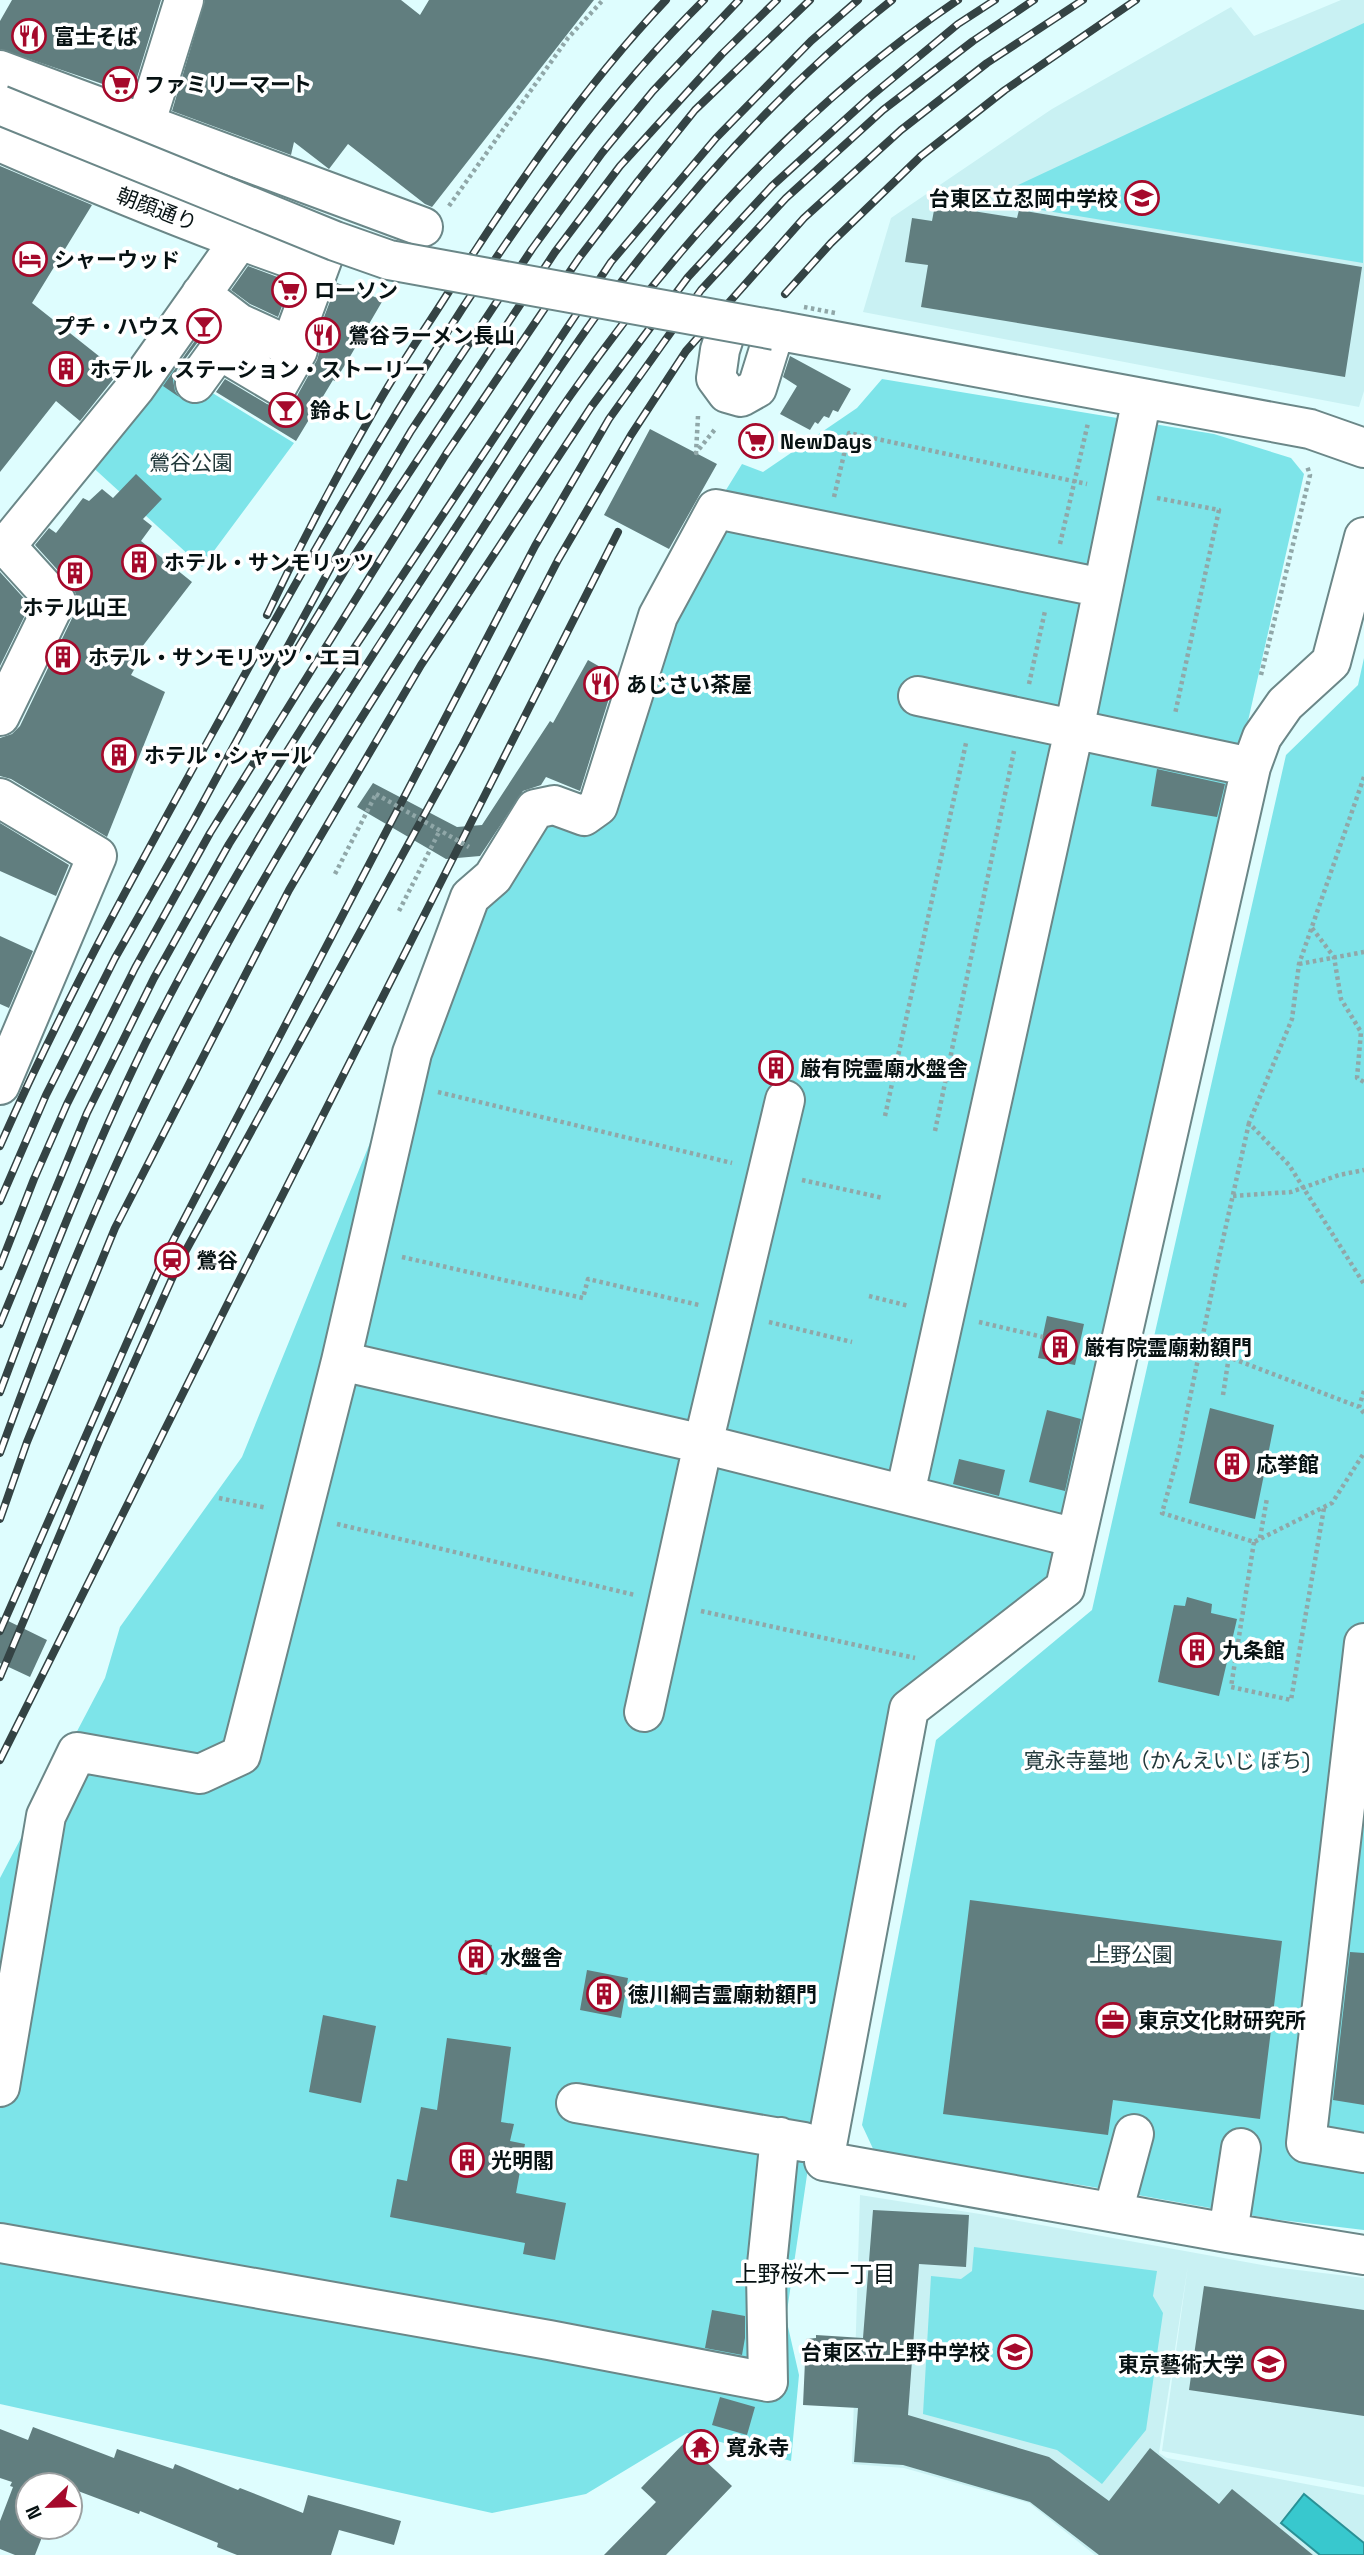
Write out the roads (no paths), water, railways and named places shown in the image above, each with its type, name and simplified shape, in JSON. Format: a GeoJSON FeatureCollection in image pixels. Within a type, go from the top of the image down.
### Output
{"type":"FeatureCollection","features":[{"type":"Feature","properties":{"kind":"street"},"geometry":{"type":"LineString","coordinates":[[145,125],[184,0]]}},
{"type":"Feature","properties":{"kind":"street"},"geometry":{"type":"LineString","coordinates":[[0,70],[346,198],[426,224]]}},
{"type":"Feature","properties":{"kind":"street"},"geometry":{"type":"LineString","coordinates":[[0,104],[335,241],[389,260],[1310,429],[1364,449]]}},
{"type":"Feature","properties":{"kind":"street","name":"朝顔通り"},"geometry":{"type":"LineString","coordinates":[[0,142],[113,192],[239,241],[318,268]]}},
{"type":"Feature","properties":{"kind":"street"},"geometry":{"type":"LineString","coordinates":[[201,294],[229,337],[278,385],[298,350],[290,347],[346,198]]}},
{"type":"Feature","properties":{"kind":"street"},"geometry":{"type":"LineString","coordinates":[[0,716],[56,601],[6,547],[135,388],[239,241]]}},
{"type":"Feature","properties":{"kind":"street"},"geometry":{"type":"LineString","coordinates":[[729,322],[720,350],[716,378],[727,393],[741,397],[757,388],[775,330]]}},
{"type":"Feature","properties":{"kind":"street"},"geometry":{"type":"LineString","coordinates":[[195,383],[229,337]]}},
{"type":"Feature","properties":{"kind":"street"},"geometry":{"type":"LineString","coordinates":[[905,1494],[1074,730],[1142,398]]}},
{"type":"Feature","properties":{"kind":"street"},"geometry":{"type":"LineString","coordinates":[[0,2087],[46,1816],[77,1752],[201,1774],[241,1755],[341,1361],[412,1053],[470,897],[494,877],[535,809],[554,805],[584,816],[598,806],[658,616],[716,509],[1103,589]]}},
{"type":"Feature","properties":{"kind":"street"},"geometry":{"type":"LineString","coordinates":[[1362,555],[1331,662],[1284,704],[1262,737],[1251,767],[1065,1588],[909,1709],[824,2161],[1364,2255]]}},
{"type":"Feature","properties":{"kind":"street"},"geometry":{"type":"LineString","coordinates":[[918,696],[1251,767]]}},
{"type":"Feature","properties":{"kind":"street"},"geometry":{"type":"LineString","coordinates":[[0,798],[97,856],[0,1085]]}},
{"type":"Feature","properties":{"kind":"street"},"geometry":{"type":"LineString","coordinates":[[643,1712],[733,1314],[785,1100]]}},
{"type":"Feature","properties":{"kind":"street"},"geometry":{"type":"LineString","coordinates":[[341,1361],[703,1444],[1076,1538]]}},
{"type":"Feature","properties":{"kind":"street"},"geometry":{"type":"LineString","coordinates":[[1364,1643],[1306,2143],[1364,2153]]}},
{"type":"Feature","properties":{"kind":"street"},"geometry":{"type":"LineString","coordinates":[[576,2103],[827,2146]]}},
{"type":"Feature","properties":{"kind":"street"},"geometry":{"type":"LineString","coordinates":[[1113,2213],[1134,2134]]}},
{"type":"Feature","properties":{"kind":"street"},"geometry":{"type":"LineString","coordinates":[[0,2243],[549,2340],[768,2382],[766,2274],[780,2137]]}},
{"type":"Feature","properties":{"kind":"street"},"geometry":{"type":"LineString","coordinates":[[1228,2233],[1241,2148]]}},
{"type":"Feature","properties":{"kind":"railway"},"geometry":{"type":"LineString","coordinates":[[267,615],[319,511],[392,379],[473,254],[578,104],[666,0]]}},
{"type":"Feature","properties":{"kind":"railway"},"geometry":{"type":"LineString","coordinates":[[0,1146],[88,963],[152,843],[301,575],[407,397],[462,309],[545,187],[637,72],[704,0]]}},
{"type":"Feature","properties":{"kind":"railway"},"geometry":{"type":"LineString","coordinates":[[0,1201],[46,1095],[115,958],[338,554],[411,431],[532,249],[602,153],[653,91],[739,0]]}},
{"type":"Feature","properties":{"kind":"railway"},"geometry":{"type":"LineString","coordinates":[[296,651],[350,562],[555,252],[620,166],[722,54],[777,0]]}},
{"type":"Feature","properties":{"kind":"railway"},"geometry":{"type":"LineString","coordinates":[[0,1266],[67,1104],[135,968],[210,833],[446,454],[579,258],[638,181],[695,110],[810,0]]}},
{"type":"Feature","properties":{"kind":"railway"},"geometry":{"type":"LineString","coordinates":[[0,1324],[87,1113],[154,978],[229,844],[313,710],[611,262],[716,138],[811,41],[858,0]]}},
{"type":"Feature","properties":{"kind":"railway"},"geometry":{"type":"LineString","coordinates":[[0,1392],[68,1216],[145,1044],[254,846],[374,653],[543,393],[635,264],[693,193],[788,91],[892,0]]}},
{"type":"Feature","properties":{"kind":"railway"},"geometry":{"type":"LineString","coordinates":[[0,1453],[59,1298],[102,1196],[148,1095],[204,987],[337,757],[538,444],[570,396],[653,285],[746,180],[848,84],[902,40],[958,0]]}},
{"type":"Feature","properties":{"kind":"railway"},"geometry":{"type":"LineString","coordinates":[[0,1519],[27,1442],[115,1228],[289,890],[421,665],[591,407],[688,277],[772,186],[870,97],[958,24],[995,0]]}},
{"type":"Feature","properties":{"kind":"railway"},"geometry":{"type":"LineString","coordinates":[[0,1631],[165,1256],[535,546],[609,419],[701,290],[786,198],[883,110],[973,41],[1034,0]]}},
{"type":"Feature","properties":{"kind":"railway"},"geometry":{"type":"LineString","coordinates":[[0,1677],[100,1439],[179,1263],[462,746],[558,560],[631,435],[686,351],[804,218],[901,130],[987,63],[1083,0]]}},
{"type":"Feature","properties":{"kind":"railway"},"geometry":{"type":"LineString","coordinates":[[785,294],[831,243],[921,156],[1005,90],[1136,0]]}},
{"type":"Feature","properties":{"kind":"railway"},"geometry":{"type":"LineString","coordinates":[[0,1760],[618,532]]}},
{"type":"Feature","properties":{"kind":"place","name":"富士そば"},"geometry":{"type":"Point","coordinates":[29,36]}},
{"type":"Feature","properties":{"kind":"place","name":"ファミリーマート"},"geometry":{"type":"Point","coordinates":[120,84]}},
{"type":"Feature","properties":{"kind":"place","name":"台東区立忍岡中学校"},"geometry":{"type":"Point","coordinates":[1142,198]}},
{"type":"Feature","properties":{"kind":"place","name":"シャーウッド"},"geometry":{"type":"Point","coordinates":[30,259]}},
{"type":"Feature","properties":{"kind":"place","name":"ローソン"},"geometry":{"type":"Point","coordinates":[289,290]}},
{"type":"Feature","properties":{"kind":"place","name":"プチ・ハウス"},"geometry":{"type":"Point","coordinates":[204,326]}},
{"type":"Feature","properties":{"kind":"place","name":"鶯谷ラーメン長山"},"geometry":{"type":"Point","coordinates":[323,335]}},
{"type":"Feature","properties":{"kind":"place","name":"ホテル・ステーション・ストーリー"},"geometry":{"type":"Point","coordinates":[66,369]}},
{"type":"Feature","properties":{"kind":"place","name":"鈴よし"},"geometry":{"type":"Point","coordinates":[286,410]}},
{"type":"Feature","properties":{"kind":"place","name":"NewDays"},"geometry":{"type":"Point","coordinates":[756,441]}},
{"type":"Feature","properties":{"kind":"place","name":"ホテル・サンモリッツ"},"geometry":{"type":"Point","coordinates":[139,562]}},
{"type":"Feature","properties":{"kind":"place","name":"ホテル山王"},"geometry":{"type":"Point","coordinates":[75,573]}},
{"type":"Feature","properties":{"kind":"place","name":"ホテル・サンモリッツ・エコ"},"geometry":{"type":"Point","coordinates":[63,657]}},
{"type":"Feature","properties":{"kind":"place","name":"あじさい茶屋"},"geometry":{"type":"Point","coordinates":[601,684]}},
{"type":"Feature","properties":{"kind":"place","name":"ホテル・シャール"},"geometry":{"type":"Point","coordinates":[119,755]}},
{"type":"Feature","properties":{"kind":"place","name":"厳有院霊廟水盤舎"},"geometry":{"type":"Point","coordinates":[776,1068]}},
{"type":"Feature","properties":{"kind":"place","name":"鶯谷"},"geometry":{"type":"Point","coordinates":[172,1260]}},
{"type":"Feature","properties":{"kind":"place","name":"厳有院霊廟勅額門"},"geometry":{"type":"Point","coordinates":[1060,1347]}},
{"type":"Feature","properties":{"kind":"place","name":"応挙館"},"geometry":{"type":"Point","coordinates":[1232,1464]}},
{"type":"Feature","properties":{"kind":"place","name":"九条館"},"geometry":{"type":"Point","coordinates":[1197,1650]}},
{"type":"Feature","properties":{"kind":"place","name":"水盤舎"},"geometry":{"type":"Point","coordinates":[476,1957]}},
{"type":"Feature","properties":{"kind":"place","name":"徳川綱吉霊廟勅額門"},"geometry":{"type":"Point","coordinates":[604,1994]}},
{"type":"Feature","properties":{"kind":"place","name":"東京文化財研究所"},"geometry":{"type":"Point","coordinates":[1113,2020]}},
{"type":"Feature","properties":{"kind":"place","name":"光明閣"},"geometry":{"type":"Point","coordinates":[467,2160]}},
{"type":"Feature","properties":{"kind":"place","name":"台東区立上野中学校"},"geometry":{"type":"Point","coordinates":[1015,2352]}},
{"type":"Feature","properties":{"kind":"place","name":"東京藝術大学"},"geometry":{"type":"Point","coordinates":[1269,2364]}},
{"type":"Feature","properties":{"kind":"place","name":"寛永寺"},"geometry":{"type":"Point","coordinates":[701,2447]}},
{"type":"Feature","properties":{"kind":"district","name":"上野桜木一丁目"},"geometry":{"type":"Point","coordinates":[815,2274]}},
{"type":"Feature","properties":{"kind":"park label","name":"鶯谷公園"},"geometry":{"type":"Point","coordinates":[191,462]}},
{"type":"Feature","properties":{"kind":"park label","name":"寛永寺墓地（かんえいじ ぼち)"},"geometry":{"type":"Point","coordinates":[1167,1760]}},
{"type":"Feature","properties":{"kind":"park label","name":"上野公園"},"geometry":{"type":"Point","coordinates":[1131,1954]}}]}
